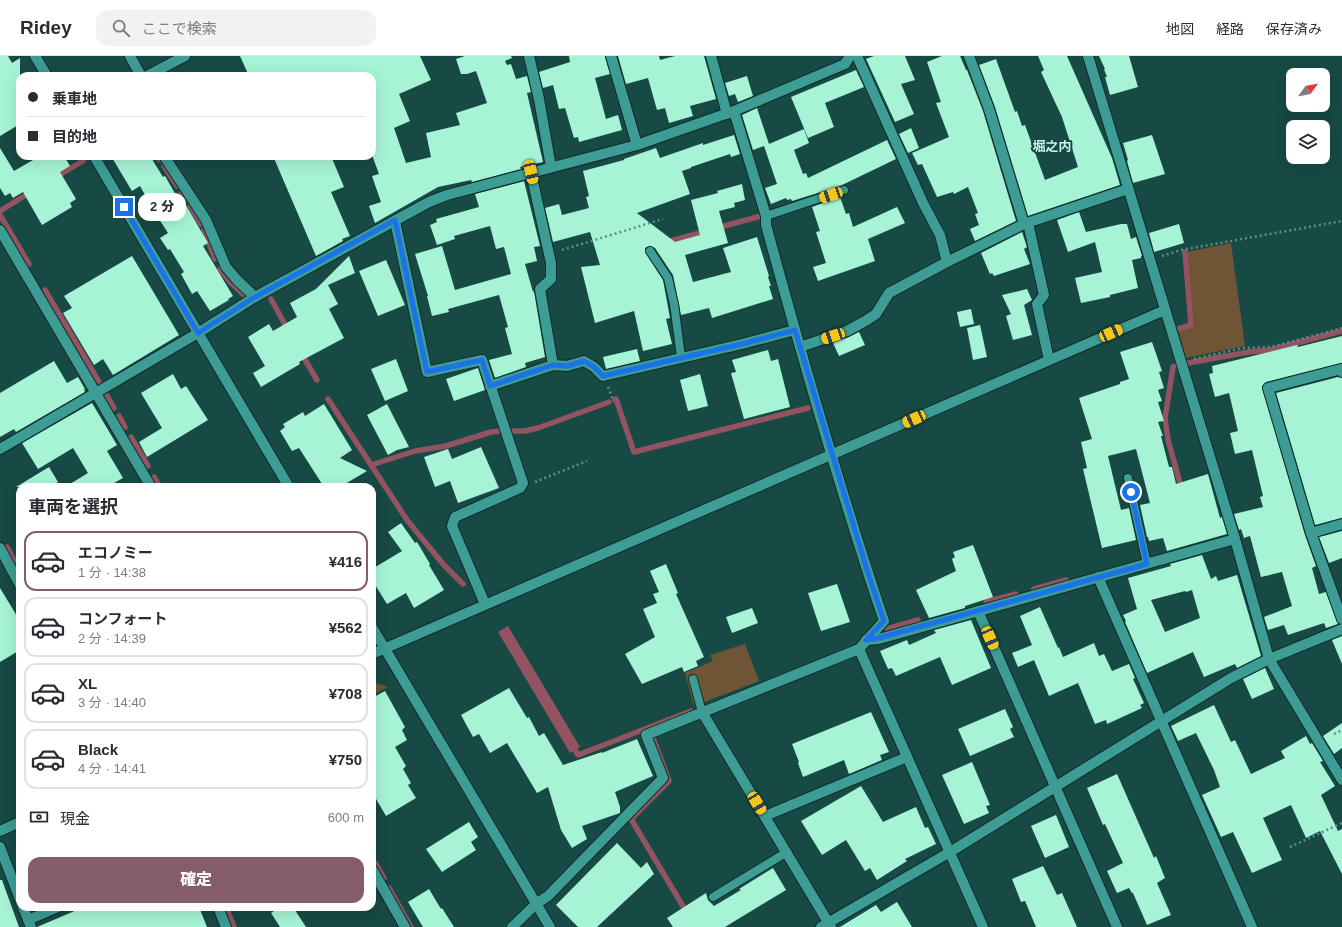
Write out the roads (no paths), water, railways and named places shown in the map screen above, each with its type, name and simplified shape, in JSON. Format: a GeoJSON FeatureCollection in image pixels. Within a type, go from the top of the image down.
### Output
{"type":"FeatureCollection","features":[{"type":"Feature","properties":{"kind":"street"},"geometry":{"type":"LineString","coordinates":[[35,56],[45,72]]}},
{"type":"Feature","properties":{"kind":"street"},"geometry":{"type":"LineString","coordinates":[[130,56],[139,72]]}},
{"type":"Feature","properties":{"kind":"street"},"geometry":{"type":"LineString","coordinates":[[155,72],[185,56]]}},
{"type":"Feature","properties":{"kind":"street"},"geometry":{"type":"LineString","coordinates":[[529,56],[539,99],[551,167]]}},
{"type":"Feature","properties":{"kind":"street"},"geometry":{"type":"LineString","coordinates":[[611,56],[637,144]]}},
{"type":"Feature","properties":{"kind":"street"},"geometry":{"type":"LineString","coordinates":[[512,927],[536,904],[548,896],[663,778],[646,735],[859,649],[884,621],[867,570],[795,330],[766,224],[766,216],[711,56]]}},
{"type":"Feature","properties":{"kind":"street"},"geometry":{"type":"LineString","coordinates":[[0,449],[198,333],[255,297],[429,202],[446,195],[637,144],[731,113],[845,64],[850,56]]}},
{"type":"Feature","properties":{"kind":"street"},"geometry":{"type":"LineString","coordinates":[[857,56],[923,203],[940,235],[947,262]]}},
{"type":"Feature","properties":{"kind":"street"},"geometry":{"type":"LineString","coordinates":[[969,56],[989,109],[1026,223],[1044,295],[1037,304],[1049,360]]}},
{"type":"Feature","properties":{"kind":"street"},"geometry":{"type":"LineString","coordinates":[[1088,56],[1235,539],[1269,659],[1342,780]]}},
{"type":"Feature","properties":{"kind":"street"},"geometry":{"type":"LineString","coordinates":[[96,160],[287,483]]}},
{"type":"Feature","properties":{"kind":"street"},"geometry":{"type":"LineString","coordinates":[[167,160],[206,220],[226,267],[236,280],[255,297]]}},
{"type":"Feature","properties":{"kind":"street"},"geometry":{"type":"LineString","coordinates":[[531,172],[550,254],[551,280],[540,289],[553,365]]}},
{"type":"Feature","properties":{"kind":"street"},"geometry":{"type":"LineString","coordinates":[[800,347],[847,331],[876,314],[889,293],[947,262],[1026,223],[1128,189]]}},
{"type":"Feature","properties":{"kind":"street"},"geometry":{"type":"LineString","coordinates":[[395,220],[427,372],[482,360],[523,483],[520,488],[455,517],[452,526],[485,604]]}},
{"type":"Feature","properties":{"kind":"street"},"geometry":{"type":"LineString","coordinates":[[0,230],[149,483]]}},
{"type":"Feature","properties":{"kind":"street"},"geometry":{"type":"LineString","coordinates":[[376,652],[1165,310]]}},
{"type":"Feature","properties":{"kind":"street"},"geometry":{"type":"LineString","coordinates":[[490,386],[553,365],[567,366],[584,361],[594,367],[603,376],[742,344],[795,330]]}},
{"type":"Feature","properties":{"kind":"street"},"geometry":{"type":"LineString","coordinates":[[1342,372],[1341,369],[1268,388],[1311,533],[1342,619]]}},
{"type":"Feature","properties":{"kind":"street"},"geometry":{"type":"LineString","coordinates":[[1311,533],[1342,524]]}},
{"type":"Feature","properties":{"kind":"street"},"geometry":{"type":"LineString","coordinates":[[866,640],[879,638],[978,611],[1235,539]]}},
{"type":"Feature","properties":{"kind":"street"},"geometry":{"type":"LineString","coordinates":[[0,548],[16,578]]}},
{"type":"Feature","properties":{"kind":"street"},"geometry":{"type":"LineString","coordinates":[[1098,577],[1252,927]]}},
{"type":"Feature","properties":{"kind":"street"},"geometry":{"type":"LineString","coordinates":[[978,611],[1117,927]]}},
{"type":"Feature","properties":{"kind":"street"},"geometry":{"type":"LineString","coordinates":[[702,712],[765,816],[827,925],[950,852],[1231,678],[1269,659],[1342,629]]}},
{"type":"Feature","properties":{"kind":"street"},"geometry":{"type":"LineString","coordinates":[[376,634],[550,927]]}},
{"type":"Feature","properties":{"kind":"street"},"geometry":{"type":"LineString","coordinates":[[859,649],[983,927]]}},
{"type":"Feature","properties":{"kind":"street"},"geometry":{"type":"LineString","coordinates":[[765,816],[907,757]]}},
{"type":"Feature","properties":{"kind":"street"},"geometry":{"type":"LineString","coordinates":[[0,831],[16,824]]}},
{"type":"Feature","properties":{"kind":"street"},"geometry":{"type":"LineString","coordinates":[[0,847],[16,889]]}},
{"type":"Feature","properties":{"kind":"street"},"geometry":{"type":"LineString","coordinates":[[376,876],[405,927]]}},
{"type":"Feature","properties":{"kind":"street"},"geometry":{"type":"LineString","coordinates":[[24,911],[29,923],[51,911]]}},
{"type":"Feature","properties":{"kind":"street"},"geometry":{"type":"LineString","coordinates":[[220,911],[226,927]]}},
{"type":"Feature","properties":{"kind":"lane"},"geometry":{"type":"LineString","coordinates":[[766,216],[844,190]]}},
{"type":"Feature","properties":{"kind":"lane"},"geometry":{"type":"LineString","coordinates":[[650,251],[668,278],[674,304],[681,357]]}},
{"type":"Feature","properties":{"kind":"lane"},"geometry":{"type":"LineString","coordinates":[[1128,478],[1147,564]]}},
{"type":"Feature","properties":{"kind":"lane"},"geometry":{"type":"LineString","coordinates":[[693,679],[702,712]]}},
{"type":"Feature","properties":{"kind":"lane"},"geometry":{"type":"LineString","coordinates":[[713,897],[786,852]]}},
{"type":"Feature","properties":{"kind":"waterway"},"geometry":{"type":"LineString","coordinates":[[56,177],[83,161]]}},
{"type":"Feature","properties":{"kind":"waterway"},"geometry":{"type":"LineString","coordinates":[[164,166],[177,186]]}},
{"type":"Feature","properties":{"kind":"waterway"},"geometry":{"type":"LineString","coordinates":[[0,211],[31,192]]}},
{"type":"Feature","properties":{"kind":"waterway"},"geometry":{"type":"LineString","coordinates":[[181,193],[186,199]]}},
{"type":"Feature","properties":{"kind":"waterway"},"geometry":{"type":"LineString","coordinates":[[190,206],[201,224]]}},
{"type":"Feature","properties":{"kind":"waterway"},"geometry":{"type":"LineString","coordinates":[[0,215],[29,264]]}},
{"type":"Feature","properties":{"kind":"waterway"},"geometry":{"type":"LineString","coordinates":[[717,228],[761,216]]}},
{"type":"Feature","properties":{"kind":"waterway"},"geometry":{"type":"LineString","coordinates":[[204,230],[215,259]]}},
{"type":"Feature","properties":{"kind":"waterway"},"geometry":{"type":"LineString","coordinates":[[667,242],[707,231]]}},
{"type":"Feature","properties":{"kind":"waterway"},"geometry":{"type":"LineString","coordinates":[[1178,329],[1191,325],[1185,252]]}},
{"type":"Feature","properties":{"kind":"waterway"},"geometry":{"type":"LineString","coordinates":[[220,269],[231,283],[244,295]]}},
{"type":"Feature","properties":{"kind":"waterway"},"geometry":{"type":"LineString","coordinates":[[45,290],[99,382]]}},
{"type":"Feature","properties":{"kind":"waterway"},"geometry":{"type":"LineString","coordinates":[[271,299],[288,330]]}},
{"type":"Feature","properties":{"kind":"waterway"},"geometry":{"type":"LineString","coordinates":[[1188,363],[1249,352],[1271,350],[1342,331]]}},
{"type":"Feature","properties":{"kind":"waterway"},"geometry":{"type":"LineString","coordinates":[[301,353],[317,380]]}},
{"type":"Feature","properties":{"kind":"waterway"},"geometry":{"type":"LineString","coordinates":[[1175,366],[1173,367],[1165,418],[1168,440],[1182,490]]}},
{"type":"Feature","properties":{"kind":"waterway"},"geometry":{"type":"LineString","coordinates":[[106,394],[114,408]]}},
{"type":"Feature","properties":{"kind":"waterway"},"geometry":{"type":"LineString","coordinates":[[328,399],[407,520],[443,564],[463,584]]}},
{"type":"Feature","properties":{"kind":"waterway"},"geometry":{"type":"LineString","coordinates":[[615,400],[616,399],[634,452],[808,408]]}},
{"type":"Feature","properties":{"kind":"waterway"},"geometry":{"type":"LineString","coordinates":[[510,431],[525,431],[538,428],[609,402]]}},
{"type":"Feature","properties":{"kind":"waterway"},"geometry":{"type":"LineString","coordinates":[[119,416],[125,427]]}},
{"type":"Feature","properties":{"kind":"waterway"},"geometry":{"type":"LineString","coordinates":[[371,465],[415,451],[446,446],[491,432],[500,431]]}},
{"type":"Feature","properties":{"kind":"waterway"},"geometry":{"type":"LineString","coordinates":[[131,437],[148,466]]}},
{"type":"Feature","properties":{"kind":"waterway"},"geometry":{"type":"LineString","coordinates":[[154,477],[158,483]]}},
{"type":"Feature","properties":{"kind":"waterway"},"geometry":{"type":"LineString","coordinates":[[7,547],[16,563]]}},
{"type":"Feature","properties":{"kind":"waterway"},"geometry":{"type":"LineString","coordinates":[[1034,589],[1066,580]]}},
{"type":"Feature","properties":{"kind":"waterway"},"geometry":{"type":"LineString","coordinates":[[986,602],[1016,594]]}},
{"type":"Feature","properties":{"kind":"waterway"},"geometry":{"type":"LineString","coordinates":[[887,629],[918,620]]}},
{"type":"Feature","properties":{"kind":"waterway"},"geometry":{"type":"LineString","coordinates":[[573,747],[578,755],[691,711]]}},
{"type":"Feature","properties":{"kind":"waterway"},"geometry":{"type":"LineString","coordinates":[[653,738],[669,781],[631,819],[687,913]]}},
{"type":"Feature","properties":{"kind":"waterway"},"geometry":{"type":"LineString","coordinates":[[376,864],[384,878]]}},
{"type":"Feature","properties":{"kind":"waterway"},"geometry":{"type":"LineString","coordinates":[[389,888],[411,927]]}},
{"type":"Feature","properties":{"kind":"waterway"},"geometry":{"type":"LineString","coordinates":[[228,911],[234,927]]}},
{"type":"Feature","properties":{"kind":"district","name":"堀之内"},"geometry":{"type":"Point","coordinates":[1052,146]}}]}
